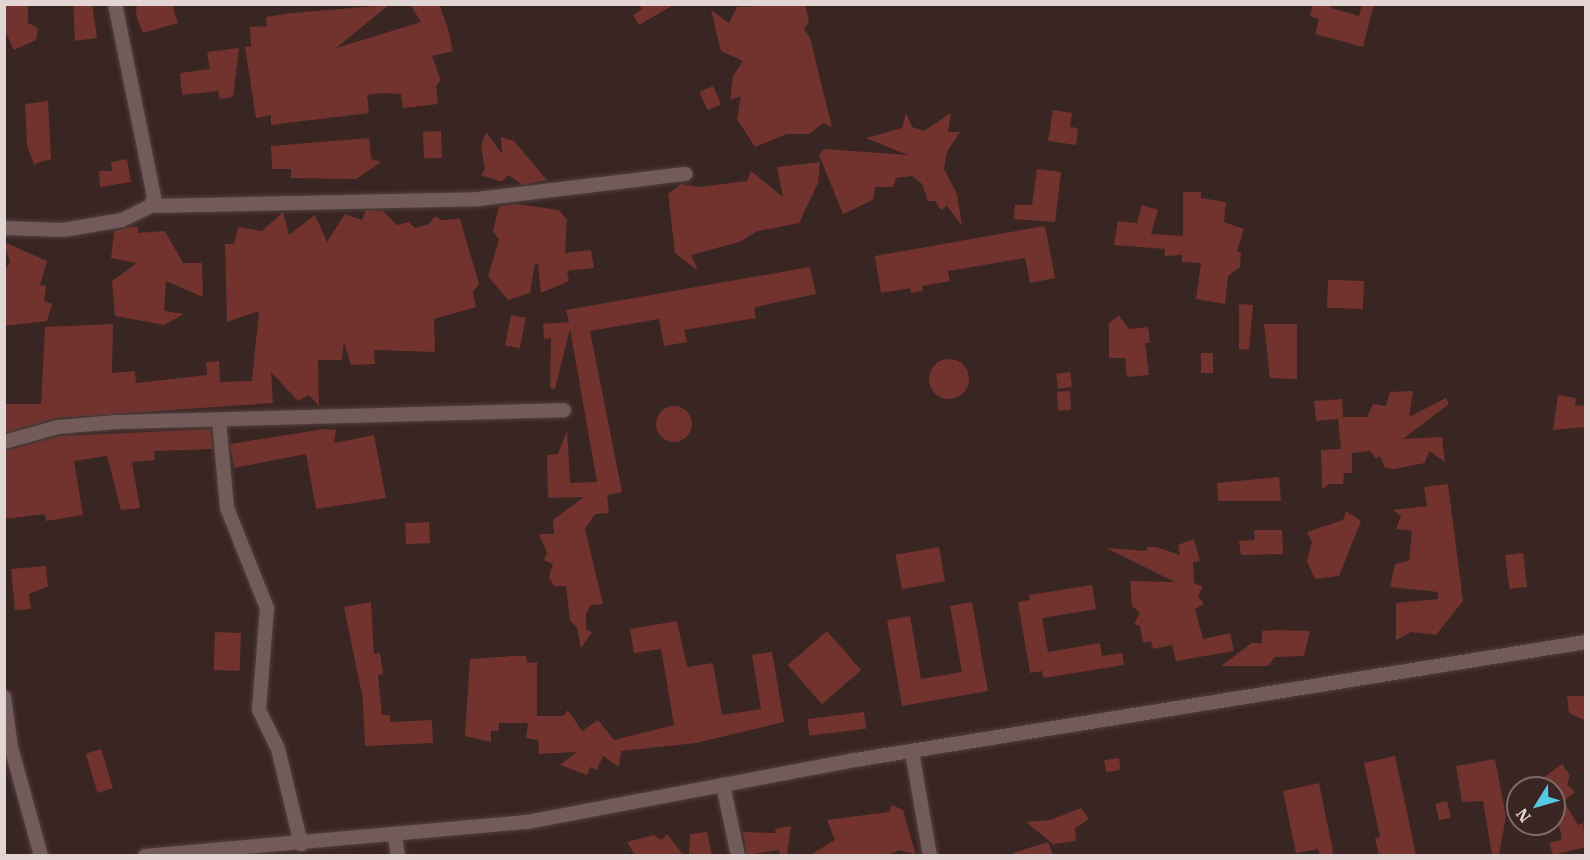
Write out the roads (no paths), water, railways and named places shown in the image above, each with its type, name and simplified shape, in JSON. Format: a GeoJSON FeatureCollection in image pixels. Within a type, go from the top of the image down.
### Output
{"type":"FeatureCollection","features":[{"type":"Feature","properties":{"kind":"street"},"geometry":{"type":"LineString","coordinates":[[115,4],[154,197],[152,206]]}},
{"type":"Feature","properties":{"kind":"street"},"geometry":{"type":"LineString","coordinates":[[4,228],[63,230],[122,220],[152,206],[477,199],[685,174]]}},
{"type":"Feature","properties":{"kind":"street"},"geometry":{"type":"LineString","coordinates":[[4,442],[58,427],[564,410]]}},
{"type":"Feature","properties":{"kind":"street"},"geometry":{"type":"LineString","coordinates":[[219,421],[228,508],[267,608],[259,710],[278,749],[301,844]]}},
{"type":"Feature","properties":{"kind":"street"},"geometry":{"type":"LineString","coordinates":[[145,855],[395,837],[527,822],[912,752],[1586,642]]}},
{"type":"Feature","properties":{"kind":"street"},"geometry":{"type":"LineString","coordinates":[[4,697],[11,747],[42,855]]}},
{"type":"Feature","properties":{"kind":"street"},"geometry":{"type":"LineString","coordinates":[[912,752],[930,855]]}},
{"type":"Feature","properties":{"kind":"street"},"geometry":{"type":"LineString","coordinates":[[723,785],[738,855]]}},
{"type":"Feature","properties":{"kind":"street"},"geometry":{"type":"LineString","coordinates":[[395,837],[398,855]]}}]}
